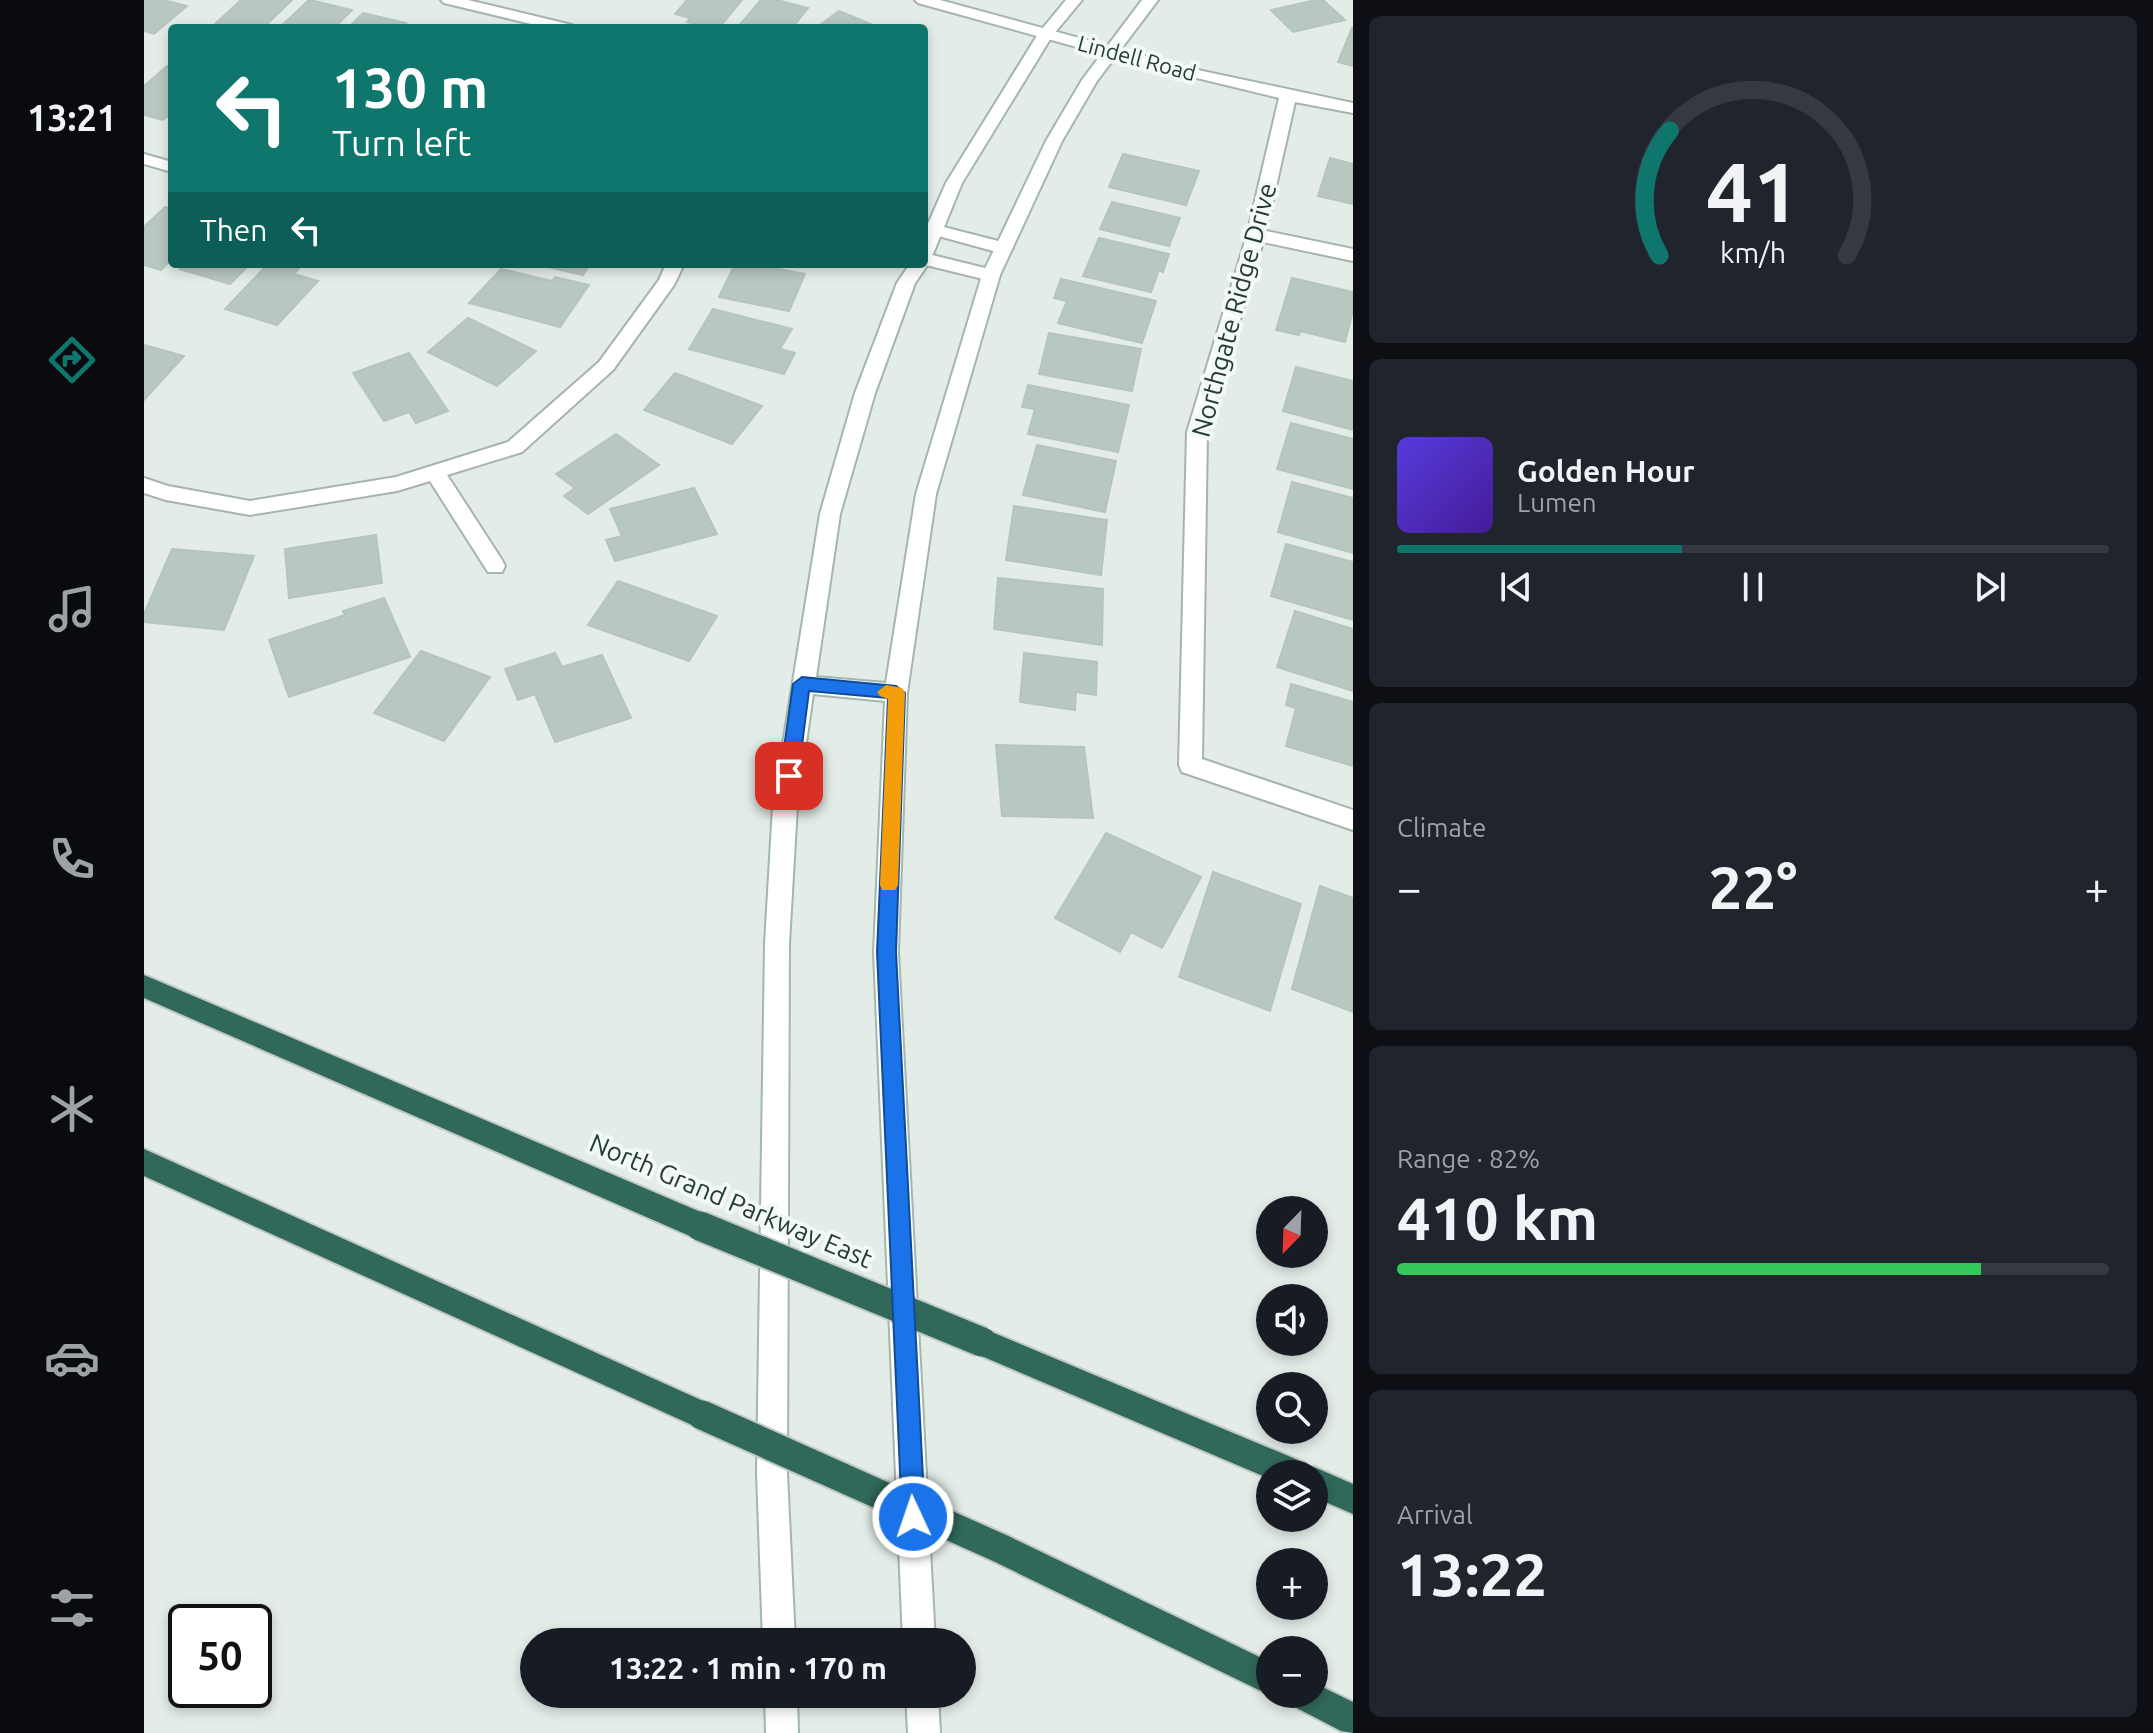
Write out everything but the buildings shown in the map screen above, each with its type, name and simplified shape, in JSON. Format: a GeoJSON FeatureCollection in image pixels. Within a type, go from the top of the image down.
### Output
{"type":"FeatureCollection","features":[{"type":"Feature","properties":{"kind":"highway","name":"North Grand Parkway East"},"geometry":{"type":"LineString","coordinates":[[144,986],[700,1226],[1261,1460]]}},
{"type":"Feature","properties":{"kind":"highway"},"geometry":{"type":"LineString","coordinates":[[144,1162],[1004,1550],[1256,1672]]}},
{"type":"Feature","properties":{"kind":"highway"},"geometry":{"type":"LineString","coordinates":[[1328,1488],[1353,1499]]}},
{"type":"Feature","properties":{"kind":"highway"},"geometry":{"type":"LineString","coordinates":[[1328,1707],[1353,1719]]}},
{"type":"Feature","properties":{"kind":"main road"},"geometry":{"type":"LineString","coordinates":[[449,0],[550,24]]}},
{"type":"Feature","properties":{"kind":"main road","name":"Lindell Road"},"geometry":{"type":"LineString","coordinates":[[923,0],[1110,52],[1288,96],[1353,108]]}},
{"type":"Feature","properties":{"kind":"main road"},"geometry":{"type":"LineString","coordinates":[[1004,248],[929,228],[1046,34],[1074,0]]}},
{"type":"Feature","properties":{"kind":"main road"},"geometry":{"type":"LineString","coordinates":[[918,1628],[886,952],[896,693],[926,494],[991,275],[1054,141],[1110,52],[1150,0]]}},
{"type":"Feature","properties":{"kind":"main road","name":"Northgate Ridge Drive"},"geometry":{"type":"LineString","coordinates":[[1288,96],[1256,235],[1197,432],[1190,765],[1353,820]]}},
{"type":"Feature","properties":{"kind":"main road"},"geometry":{"type":"LineString","coordinates":[[144,159],[168,166]]}},
{"type":"Feature","properties":{"kind":"main road"},"geometry":{"type":"LineString","coordinates":[[1256,235],[1353,255]]}},
{"type":"Feature","properties":{"kind":"main road"},"geometry":{"type":"LineString","coordinates":[[928,257],[991,275]]}},
{"type":"Feature","properties":{"kind":"main road"},"geometry":{"type":"LineString","coordinates":[[144,485],[166,493],[250,508],[397,484],[515,447],[606,366],[668,281],[673,268]]}},
{"type":"Feature","properties":{"kind":"main road"},"geometry":{"type":"LineString","coordinates":[[778,1628],[772,1473],[777,944],[785,806],[830,514],[865,393],[906,283],[916,268]]}},
{"type":"Feature","properties":{"kind":"main road"},"geometry":{"type":"LineString","coordinates":[[435,472],[495,566]]}},
{"type":"Feature","properties":{"kind":"main road"},"geometry":{"type":"LineString","coordinates":[[802,684],[896,693]]}},
{"type":"Feature","properties":{"kind":"main road"},"geometry":{"type":"LineString","coordinates":[[781,1708],[782,1733]]}},
{"type":"Feature","properties":{"kind":"main road"},"geometry":{"type":"LineString","coordinates":[[923,1708],[924,1733]]}},
{"type":"Feature","properties":{"kind":"slow traffic"},"geometry":{"type":"LineString","coordinates":[[886,692],[896,693],[889,885]]}},
{"type":"Feature","properties":{"kind":"route"},"geometry":{"type":"LineString","coordinates":[[789,776],[802,684],[896,693],[886,952],[913,1517]]}}]}
